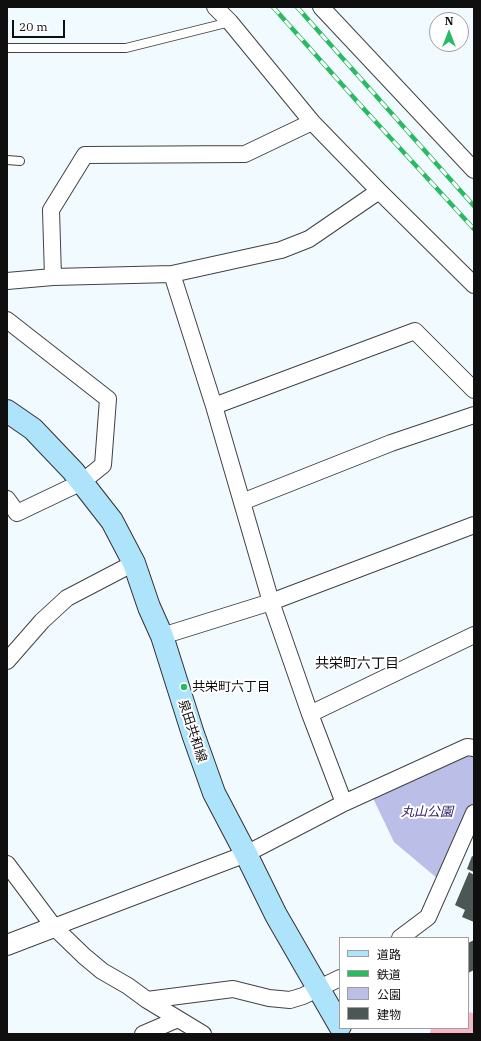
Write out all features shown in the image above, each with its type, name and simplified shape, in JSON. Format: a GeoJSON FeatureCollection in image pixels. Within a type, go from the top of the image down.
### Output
{"type":"FeatureCollection","features":[{"type":"Feature","properties":{"kind":"main road","name":"泉田共和線"},"geometry":{"type":"LineString","coordinates":[[7,411],[33,429],[73,471],[112,521],[134,563],[149,607],[162,636],[192,734],[214,793],[276,915],[339,1024]]}},
{"type":"Feature","properties":{"kind":"street"},"geometry":{"type":"LineString","coordinates":[[215,7],[230,22],[312,122],[474,285]]}},
{"type":"Feature","properties":{"kind":"street"},"geometry":{"type":"LineString","coordinates":[[321,7],[474,170]]}},
{"type":"Feature","properties":{"kind":"street"},"geometry":{"type":"LineString","coordinates":[[53,276],[51,210],[85,155],[245,154],[312,122]]}},
{"type":"Feature","properties":{"kind":"street"},"geometry":{"type":"LineString","coordinates":[[7,281],[53,276],[172,274],[281,250],[309,239],[379,191]]}},
{"type":"Feature","properties":{"kind":"street"},"geometry":{"type":"LineString","coordinates":[[172,274],[214,406],[271,602],[310,714],[344,803]]}},
{"type":"Feature","properties":{"kind":"street"},"geometry":{"type":"LineString","coordinates":[[7,320],[108,399],[103,465],[82,482],[18,513],[7,499]]}},
{"type":"Feature","properties":{"kind":"street"},"geometry":{"type":"LineString","coordinates":[[214,406],[416,331],[474,390]]}},
{"type":"Feature","properties":{"kind":"street"},"geometry":{"type":"LineString","coordinates":[[242,502],[391,443],[474,415]]}},
{"type":"Feature","properties":{"kind":"street"},"geometry":{"type":"LineString","coordinates":[[162,636],[271,602],[474,525]]}},
{"type":"Feature","properties":{"kind":"street"},"geometry":{"type":"LineString","coordinates":[[7,661],[42,621],[67,598],[134,563]]}},
{"type":"Feature","properties":{"kind":"street"},"geometry":{"type":"LineString","coordinates":[[310,714],[474,635]]}},
{"type":"Feature","properties":{"kind":"street"},"geometry":{"type":"LineString","coordinates":[[7,945],[246,854],[344,803],[472,746]]}},
{"type":"Feature","properties":{"kind":"street"},"geometry":{"type":"LineString","coordinates":[[401,937],[428,917],[474,814]]}},
{"type":"Feature","properties":{"kind":"street"},"geometry":{"type":"LineString","coordinates":[[7,864],[54,927],[84,956],[102,971],[203,1034]]}},
{"type":"Feature","properties":{"kind":"street"},"geometry":{"type":"LineString","coordinates":[[147,1000],[233,989],[269,998],[290,1000],[339,978]]}},
{"type":"Feature","properties":{"kind":"street"},"geometry":{"type":"LineString","coordinates":[[143,1034],[178,1019]]}},
{"type":"Feature","properties":{"kind":"lane"},"geometry":{"type":"LineString","coordinates":[[7,48],[126,48],[230,22]]}},
{"type":"Feature","properties":{"kind":"lane"},"geometry":{"type":"LineString","coordinates":[[7,160],[20,161]]}},
{"type":"Feature","properties":{"kind":"green space","name":"丸山公園"},"geometry":{"type":"Polygon","coordinates":[[[474,748],[474,813],[444,884],[394,842],[370,792],[474,748]]]}},
{"type":"Feature","properties":{"kind":"building"},"geometry":{"type":"Polygon","coordinates":[[[472,856],[474,857],[474,872],[467,869],[472,856]]]}},
{"type":"Feature","properties":{"kind":"building"},"geometry":{"type":"Polygon","coordinates":[[[469,872],[474,875],[474,922],[462,917],[465,910],[455,905],[469,872]]]}},
{"type":"Feature","properties":{"kind":"building"},"geometry":{"type":"Polygon","coordinates":[[[474,940],[474,970],[469,972],[469,942],[474,940]]]}},
{"type":"Feature","properties":{"kind":"waterway"},"geometry":{"type":"LineString","coordinates":[[446,1034],[464,1029]]}},
{"type":"Feature","properties":{"kind":"railway"},"geometry":{"type":"LineString","coordinates":[[273,7],[474,229]]}},
{"type":"Feature","properties":{"kind":"railway"},"geometry":{"type":"LineString","coordinates":[[297,7],[474,206]]}},
{"type":"Feature","properties":{"kind":"place","name":"共栄町六丁目"},"geometry":{"type":"Point","coordinates":[184,687]}},
{"type":"Feature","properties":{"kind":"district","name":"共栄町六丁目"},"geometry":{"type":"Point","coordinates":[357,664]}}]}
